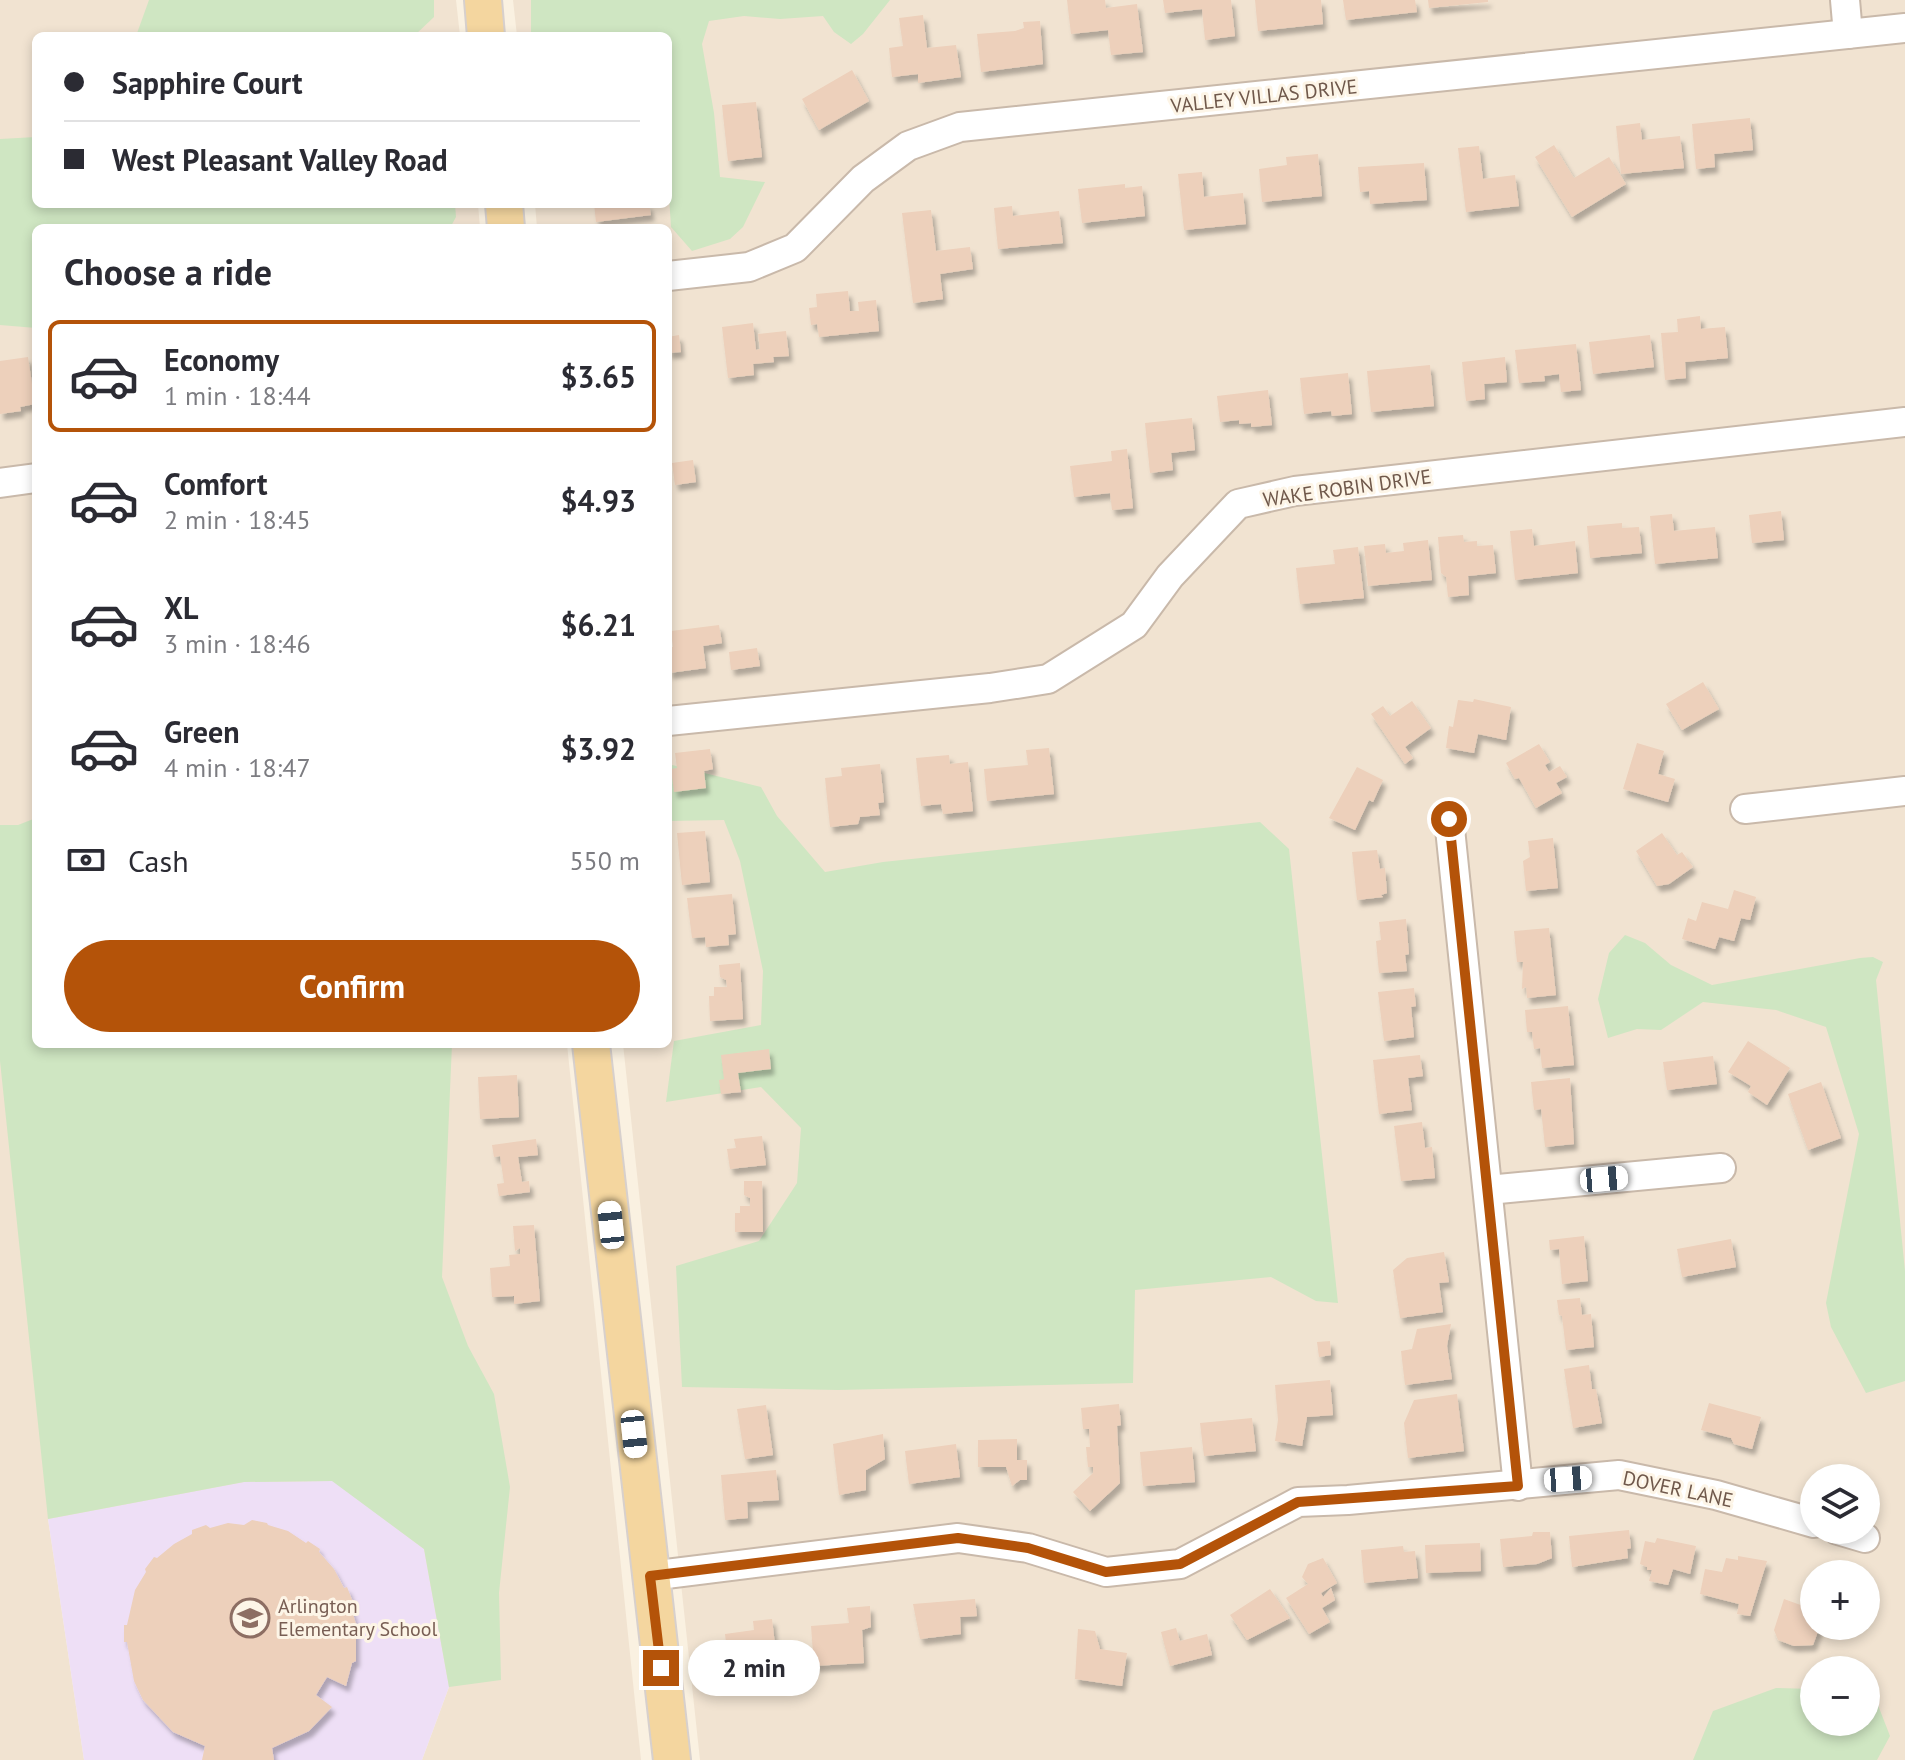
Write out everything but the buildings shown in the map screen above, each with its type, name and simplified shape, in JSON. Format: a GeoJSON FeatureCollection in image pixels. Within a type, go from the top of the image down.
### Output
{"type":"FeatureCollection","features":[{"type":"Feature","properties":{"kind":"main road"},"geometry":{"type":"LineString","coordinates":[[483,0],[486,32]]}},
{"type":"Feature","properties":{"kind":"main road"},"geometry":{"type":"LineString","coordinates":[[591,1048],[672,1760]]}},
{"type":"Feature","properties":{"kind":"street"},"geometry":{"type":"LineString","coordinates":[[1845,0],[1848,34]]}},
{"type":"Feature","properties":{"kind":"street","name":"VALLEY VILLAS DRIVE"},"geometry":{"type":"LineString","coordinates":[[672,276],[749,267],[795,248],[863,179],[908,146],[960,127],[1905,28]]}},
{"type":"Feature","properties":{"kind":"street","name":"WAKE ROBIN DRIVE"},"geometry":{"type":"LineString","coordinates":[[672,721],[990,688],[1048,679],[1134,625],[1170,576],[1238,504],[1295,491],[1905,422]]}},
{"type":"Feature","properties":{"kind":"street"},"geometry":{"type":"LineString","coordinates":[[0,483],[32,486]]}},
{"type":"Feature","properties":{"kind":"street"},"geometry":{"type":"LineString","coordinates":[[1745,809],[1905,791]]}},
{"type":"Feature","properties":{"kind":"street"},"geometry":{"type":"LineString","coordinates":[[1449,819],[1518,1486]]}},
{"type":"Feature","properties":{"kind":"street"},"geometry":{"type":"LineString","coordinates":[[1488,1190],[1721,1168]]}},
{"type":"Feature","properties":{"kind":"street","name":"DOVER LANE"},"geometry":{"type":"LineString","coordinates":[[650,1576],[958,1538],[1028,1548],[1106,1572],[1180,1564],[1298,1502],[1518,1486],[1542,1480],[1619,1475],[1716,1495],[1800,1519]]}},
{"type":"Feature","properties":{"kind":"shaded area"},"geometry":{"type":"Polygon","coordinates":[[[0,0],[456,0],[460,32],[32,32],[32,208],[478,208],[480,224],[32,224],[32,1048],[567,1048],[641,1760],[422,1760],[449,1687],[48,1519],[84,1760],[0,1760],[0,0]]]}},
{"type":"Feature","properties":{"kind":"shaded area"},"geometry":{"type":"Polygon","coordinates":[[[513,0],[1905,0],[1905,1760],[700,1760],[623,1048],[672,1048],[672,224],[537,224],[535,208],[672,208],[672,32],[517,32],[513,0]]]}},
{"type":"Feature","properties":{"kind":"shaded area","name":"Arlington Elementary School"},"geometry":{"type":"Polygon","coordinates":[[[333,1481],[424,1549],[449,1687],[422,1760],[84,1760],[48,1519],[244,1482],[333,1481]]]}},
{"type":"Feature","properties":{"kind":"green space"},"geometry":{"type":"Polygon","coordinates":[[[149,0],[434,0],[434,17],[418,32],[137,32],[149,0]]]}},
{"type":"Feature","properties":{"kind":"green space"},"geometry":{"type":"Polygon","coordinates":[[[531,0],[890,0],[851,44],[834,32],[823,16],[780,19],[744,16],[709,21],[702,44],[714,113],[720,177],[765,182],[743,227],[730,239],[692,251],[671,224],[672,32],[531,32],[531,0]]]}},
{"type":"Feature","properties":{"kind":"green space"},"geometry":{"type":"Polygon","coordinates":[[[32,137],[32,208],[455,208],[456,217],[452,224],[32,224],[32,328],[0,325],[0,139],[32,137]]]}},
{"type":"Feature","properties":{"kind":"green space"},"geometry":{"type":"Polygon","coordinates":[[[672,765],[761,787],[777,816],[825,872],[883,862],[1260,822],[1289,849],[1338,1303],[1316,1301],[1271,1277],[1135,1290],[1133,1383],[838,1390],[682,1387],[676,1266],[759,1241],[797,1183],[801,1128],[761,1087],[666,1102],[674,1041],[761,1025],[763,971],[740,861],[724,820],[672,821],[672,765]]]}},
{"type":"Feature","properties":{"kind":"green space"},"geometry":{"type":"Polygon","coordinates":[[[32,820],[32,1048],[452,1048],[442,1277],[468,1346],[494,1394],[510,1487],[499,1593],[501,1680],[449,1687],[424,1549],[332,1481],[244,1482],[48,1519],[0,1061],[0,825],[18,825],[32,820]]]}},
{"type":"Feature","properties":{"kind":"green space"},"geometry":{"type":"Polygon","coordinates":[[[1625,935],[1645,943],[1671,965],[1712,985],[1860,958],[1873,957],[1883,962],[1876,980],[1905,1271],[1905,1381],[1866,1393],[1831,1327],[1826,1303],[1859,1134],[1826,1027],[1776,1010],[1703,1002],[1661,1030],[1637,1029],[1608,1038],[1598,999],[1609,953],[1625,935]]]}},
{"type":"Feature","properties":{"kind":"green space"},"geometry":{"type":"Polygon","coordinates":[[[1776,1688],[1800,1689],[1800,1736],[1880,1736],[1880,1710],[1890,1736],[1877,1760],[1693,1760],[1713,1711],[1776,1688]]]}},
{"type":"Feature","properties":{"kind":"place","name":"Arlington Elementary School"},"geometry":{"type":"Point","coordinates":[250,1618]}},
{"type":"Feature","properties":{"kind":"route"},"geometry":{"type":"LineString","coordinates":[[661,1668],[650,1576],[958,1538],[1028,1548],[1106,1572],[1180,1564],[1298,1502],[1518,1486],[1449,819]]}}]}
